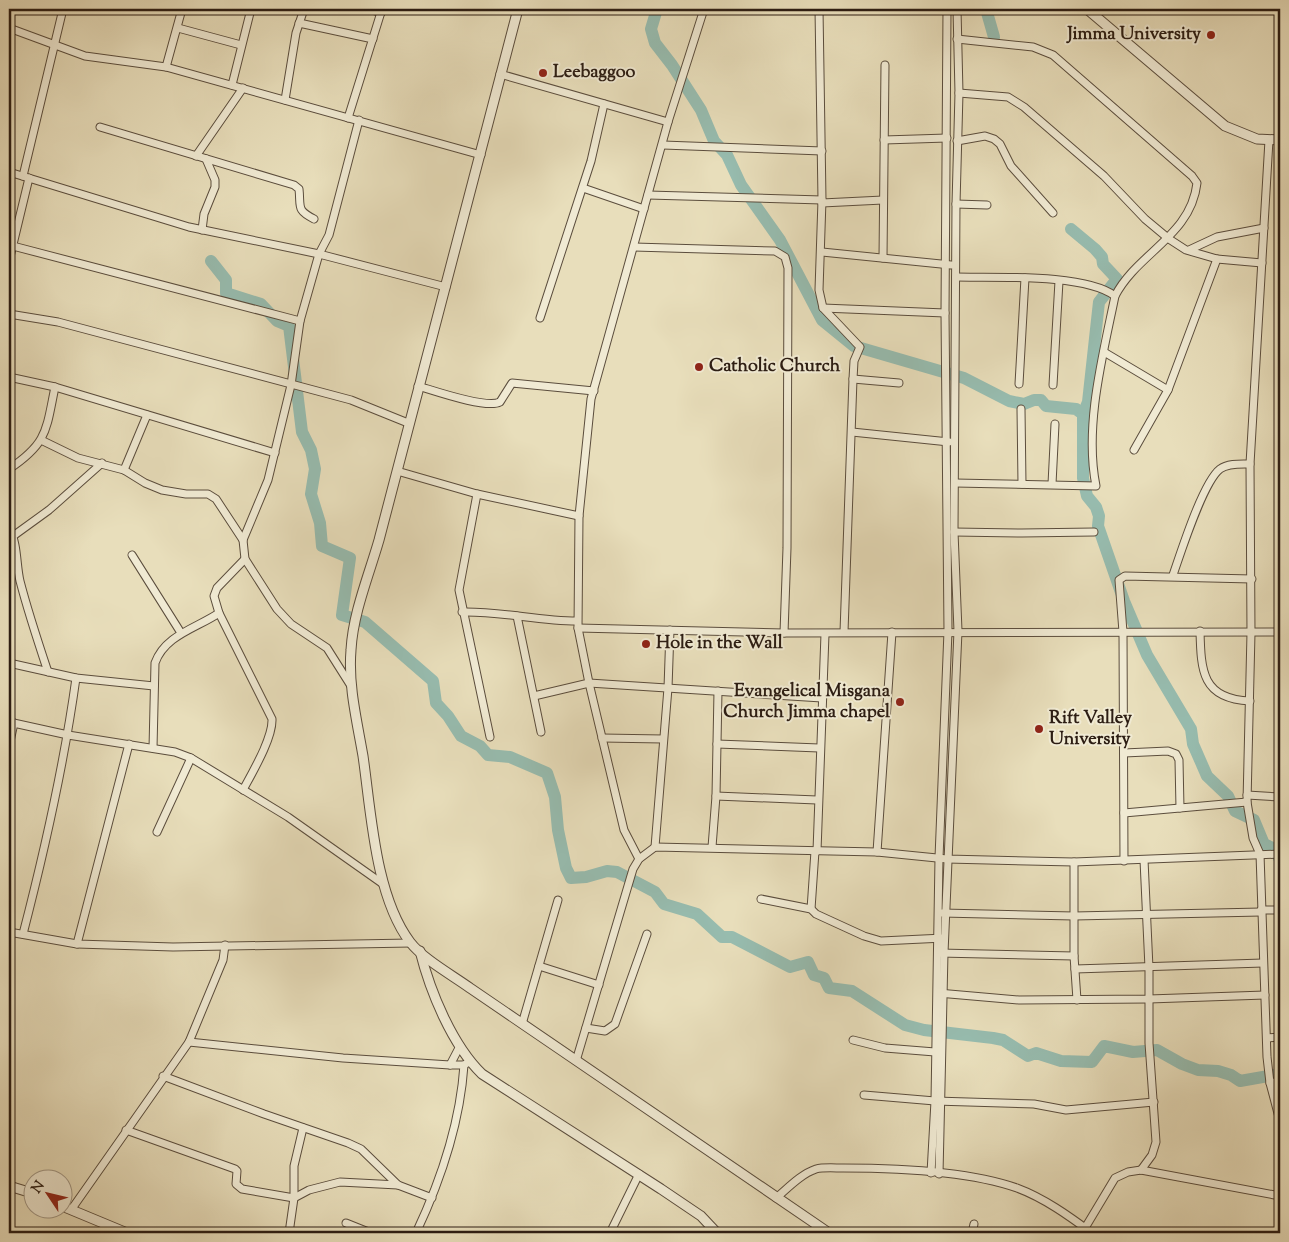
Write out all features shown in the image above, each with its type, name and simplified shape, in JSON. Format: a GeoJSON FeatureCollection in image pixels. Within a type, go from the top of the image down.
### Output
{"type":"FeatureCollection","features":[{"type":"Feature","properties":{"kind":"street"},"geometry":{"type":"LineString","coordinates":[[9,261],[54,43],[63,9]]}},
{"type":"Feature","properties":{"kind":"street"},"geometry":{"type":"LineString","coordinates":[[166,67],[182,9]]}},
{"type":"Feature","properties":{"kind":"street"},"geometry":{"type":"LineString","coordinates":[[232,85],[251,9]]}},
{"type":"Feature","properties":{"kind":"street"},"geometry":{"type":"LineString","coordinates":[[285,100],[299,23],[304,9]]}},
{"type":"Feature","properties":{"kind":"street"},"geometry":{"type":"LineString","coordinates":[[348,118],[382,11],[370,9]]}},
{"type":"Feature","properties":{"kind":"street"},"geometry":{"type":"LineString","coordinates":[[518,9],[481,155],[355,624],[351,650],[352,689],[383,884],[400,927],[410,943],[420,951],[522,1024],[829,1233]]}},
{"type":"Feature","properties":{"kind":"street"},"geometry":{"type":"LineString","coordinates":[[638,859],[624,830],[589,684],[578,624],[579,516],[587,426],[594,391],[668,122],[704,9]]}},
{"type":"Feature","properties":{"kind":"street"},"geometry":{"type":"LineString","coordinates":[[819,9],[822,151],[822,252],[819,290],[823,308],[860,347],[854,361],[844,632]]}},
{"type":"Feature","properties":{"kind":"street"},"geometry":{"type":"LineString","coordinates":[[939,1174],[938,1101],[948,631],[945,313],[947,265],[947,9]]}},
{"type":"Feature","properties":{"kind":"street"},"geometry":{"type":"LineString","coordinates":[[943,858],[958,631],[954,532],[956,204],[959,93],[957,9]]}},
{"type":"Feature","properties":{"kind":"street"},"geometry":{"type":"LineString","coordinates":[[1087,9],[1225,126],[1257,139],[1280,140]]}},
{"type":"Feature","properties":{"kind":"street"},"geometry":{"type":"LineString","coordinates":[[299,23],[373,39]]}},
{"type":"Feature","properties":{"kind":"street"},"geometry":{"type":"LineString","coordinates":[[9,28],[86,56],[166,67],[481,155]]}},
{"type":"Feature","properties":{"kind":"street"},"geometry":{"type":"LineString","coordinates":[[178,28],[242,45]]}},
{"type":"Feature","properties":{"kind":"street"},"geometry":{"type":"LineString","coordinates":[[955,483],[1096,486],[1092,469],[1093,429],[1104,352],[1115,296],[1123,280],[1168,239],[1196,195],[1197,183],[1192,176],[1054,55],[1033,47],[957,39]]}},
{"type":"Feature","properties":{"kind":"street"},"geometry":{"type":"LineString","coordinates":[[882,258],[885,66]]}},
{"type":"Feature","properties":{"kind":"street"},"geometry":{"type":"LineString","coordinates":[[500,74],[668,122]]}},
{"type":"Feature","properties":{"kind":"street"},"geometry":{"type":"LineString","coordinates":[[196,156],[243,88]]}},
{"type":"Feature","properties":{"kind":"street"},"geometry":{"type":"LineString","coordinates":[[959,93],[1008,97],[1024,107],[1104,176],[1145,219],[1168,239],[1189,250],[1217,259],[1262,263]]}},
{"type":"Feature","properties":{"kind":"street"},"geometry":{"type":"LineString","coordinates":[[540,318],[582,188],[604,104]]}},
{"type":"Feature","properties":{"kind":"street"},"geometry":{"type":"LineString","coordinates":[[243,540],[268,480],[291,385],[300,321],[319,254],[330,236],[359,120]]}},
{"type":"Feature","properties":{"kind":"street"},"geometry":{"type":"LineString","coordinates":[[100,127],[294,185],[299,189],[299,207],[302,213],[314,219]]}},
{"type":"Feature","properties":{"kind":"street"},"geometry":{"type":"LineString","coordinates":[[957,141],[985,136],[994,139],[1000,144],[1011,166],[1053,213]]}},
{"type":"Feature","properties":{"kind":"street"},"geometry":{"type":"LineString","coordinates":[[884,140],[947,138]]}},
{"type":"Feature","properties":{"kind":"street"},"geometry":{"type":"LineString","coordinates":[[1269,140],[1250,464],[1252,633],[1247,799],[1253,838],[1260,854],[1262,963],[1269,1078],[1280,1120]]}},
{"type":"Feature","properties":{"kind":"street"},"geometry":{"type":"LineString","coordinates":[[663,145],[822,151]]}},
{"type":"Feature","properties":{"kind":"street"},"geometry":{"type":"LineString","coordinates":[[202,230],[204,214],[216,187],[216,180],[206,159]]}},
{"type":"Feature","properties":{"kind":"street"},"geometry":{"type":"LineString","coordinates":[[9,172],[202,230],[319,254],[446,286]]}},
{"type":"Feature","properties":{"kind":"street"},"geometry":{"type":"LineString","coordinates":[[582,188],[644,209]]}},
{"type":"Feature","properties":{"kind":"street"},"geometry":{"type":"LineString","coordinates":[[648,195],[822,202],[883,200]]}},
{"type":"Feature","properties":{"kind":"street"},"geometry":{"type":"LineString","coordinates":[[956,204],[987,205]]}},
{"type":"Feature","properties":{"kind":"street"},"geometry":{"type":"LineString","coordinates":[[1189,250],[1217,237],[1264,228]]}},
{"type":"Feature","properties":{"kind":"street"},"geometry":{"type":"LineString","coordinates":[[11,246],[300,321]]}},
{"type":"Feature","properties":{"kind":"street"},"geometry":{"type":"LineString","coordinates":[[634,247],[775,251],[785,257],[788,268],[788,467],[784,634]]}},
{"type":"Feature","properties":{"kind":"street"},"geometry":{"type":"LineString","coordinates":[[822,252],[947,265],[956,264]]}},
{"type":"Feature","properties":{"kind":"street"},"geometry":{"type":"LineString","coordinates":[[1134,450],[1168,390],[1217,259]]}},
{"type":"Feature","properties":{"kind":"street"},"geometry":{"type":"LineString","coordinates":[[956,277],[1025,278],[1059,281],[1105,288],[1115,296]]}},
{"type":"Feature","properties":{"kind":"street"},"geometry":{"type":"LineString","coordinates":[[1020,384],[1025,278]]}},
{"type":"Feature","properties":{"kind":"street"},"geometry":{"type":"LineString","coordinates":[[1053,385],[1059,281]]}},
{"type":"Feature","properties":{"kind":"street"},"geometry":{"type":"LineString","coordinates":[[823,308],[945,313]]}},
{"type":"Feature","properties":{"kind":"street"},"geometry":{"type":"LineString","coordinates":[[9,314],[58,322],[351,400],[408,423]]}},
{"type":"Feature","properties":{"kind":"street"},"geometry":{"type":"LineString","coordinates":[[1104,352],[1168,390]]}},
{"type":"Feature","properties":{"kind":"street"},"geometry":{"type":"LineString","coordinates":[[9,377],[55,387],[275,453]]}},
{"type":"Feature","properties":{"kind":"street"},"geometry":{"type":"LineString","coordinates":[[853,379],[899,383]]}},
{"type":"Feature","properties":{"kind":"street"},"geometry":{"type":"LineString","coordinates":[[418,386],[462,399],[493,404],[500,402],[512,383],[594,391]]}},
{"type":"Feature","properties":{"kind":"street"},"geometry":{"type":"LineString","coordinates":[[9,468],[29,455],[41,440],[46,429],[55,387]]}},
{"type":"Feature","properties":{"kind":"street"},"geometry":{"type":"LineString","coordinates":[[1021,409],[1022,484]]}},
{"type":"Feature","properties":{"kind":"street"},"geometry":{"type":"LineString","coordinates":[[124,470],[147,415]]}},
{"type":"Feature","properties":{"kind":"street"},"geometry":{"type":"LineString","coordinates":[[1052,484],[1055,424]]}},
{"type":"Feature","properties":{"kind":"street"},"geometry":{"type":"LineString","coordinates":[[852,432],[955,442]]}},
{"type":"Feature","properties":{"kind":"street"},"geometry":{"type":"LineString","coordinates":[[41,440],[78,458],[124,470],[145,483],[162,490],[186,494],[208,494],[216,499],[243,540],[245,559],[277,609],[291,624],[327,648],[352,689]]}},
{"type":"Feature","properties":{"kind":"street"},"geometry":{"type":"LineString","coordinates":[[11,537],[49,510],[102,464]]}},
{"type":"Feature","properties":{"kind":"street"},"geometry":{"type":"LineString","coordinates":[[1173,576],[1200,499],[1210,481],[1219,470],[1226,466],[1250,464]]}},
{"type":"Feature","properties":{"kind":"street"},"geometry":{"type":"LineString","coordinates":[[397,471],[477,494],[579,516]]}},
{"type":"Feature","properties":{"kind":"street"},"geometry":{"type":"LineString","coordinates":[[477,494],[459,590],[462,612],[477,669],[490,737]]}},
{"type":"Feature","properties":{"kind":"street"},"geometry":{"type":"LineString","coordinates":[[9,528],[34,632],[48,672]]}},
{"type":"Feature","properties":{"kind":"street"},"geometry":{"type":"LineString","coordinates":[[954,532],[1022,534],[1094,532]]}},
{"type":"Feature","properties":{"kind":"street"},"geometry":{"type":"LineString","coordinates":[[132,555],[181,633]]}},
{"type":"Feature","properties":{"kind":"street"},"geometry":{"type":"LineString","coordinates":[[243,790],[265,744],[272,719],[219,613],[214,596],[217,588],[245,559]]}},
{"type":"Feature","properties":{"kind":"street"},"geometry":{"type":"LineString","coordinates":[[1124,861],[1124,632],[1118,582],[1125,576],[1252,579]]}},
{"type":"Feature","properties":{"kind":"street"},"geometry":{"type":"LineString","coordinates":[[462,612],[485,612],[578,624],[670,630],[784,634],[948,631],[1280,632]]}},
{"type":"Feature","properties":{"kind":"street"},"geometry":{"type":"LineString","coordinates":[[154,748],[154,662],[158,655],[181,633],[219,613]]}},
{"type":"Feature","properties":{"kind":"street"},"geometry":{"type":"LineString","coordinates":[[517,616],[541,732]]}},
{"type":"Feature","properties":{"kind":"street"},"geometry":{"type":"LineString","coordinates":[[655,847],[668,688],[670,630]]}},
{"type":"Feature","properties":{"kind":"street"},"geometry":{"type":"LineString","coordinates":[[1200,631],[1201,665],[1208,681],[1218,692],[1226,697],[1250,700]]}},
{"type":"Feature","properties":{"kind":"street"},"geometry":{"type":"LineString","coordinates":[[877,852],[892,632]]}},
{"type":"Feature","properties":{"kind":"street"},"geometry":{"type":"LineString","coordinates":[[811,909],[816,851],[825,634]]}},
{"type":"Feature","properties":{"kind":"street"},"geometry":{"type":"LineString","coordinates":[[9,663],[76,678],[154,686]]}},
{"type":"Feature","properties":{"kind":"street"},"geometry":{"type":"LineString","coordinates":[[23,934],[48,836],[68,735],[76,678]]}},
{"type":"Feature","properties":{"kind":"street"},"geometry":{"type":"LineString","coordinates":[[534,696],[589,684],[822,698]]}},
{"type":"Feature","properties":{"kind":"street"},"geometry":{"type":"LineString","coordinates":[[712,847],[716,796],[718,691]]}},
{"type":"Feature","properties":{"kind":"street"},"geometry":{"type":"LineString","coordinates":[[9,746],[11,722],[68,735],[175,752],[191,758],[288,817],[383,884]]}},
{"type":"Feature","properties":{"kind":"street"},"geometry":{"type":"LineString","coordinates":[[602,738],[663,738]]}},
{"type":"Feature","properties":{"kind":"street"},"geometry":{"type":"LineString","coordinates":[[77,944],[129,744]]}},
{"type":"Feature","properties":{"kind":"street"},"geometry":{"type":"LineString","coordinates":[[717,744],[819,748]]}},
{"type":"Feature","properties":{"kind":"street"},"geometry":{"type":"LineString","coordinates":[[1124,753],[1168,751],[1176,754],[1179,760],[1180,808]]}},
{"type":"Feature","properties":{"kind":"street"},"geometry":{"type":"LineString","coordinates":[[157,832],[191,758]]}},
{"type":"Feature","properties":{"kind":"street"},"geometry":{"type":"LineString","coordinates":[[716,796],[817,800]]}},
{"type":"Feature","properties":{"kind":"street"},"geometry":{"type":"LineString","coordinates":[[1124,813],[1280,796]]}},
{"type":"Feature","properties":{"kind":"street"},"geometry":{"type":"LineString","coordinates":[[576,1061],[633,870],[638,859],[655,847],[877,852],[943,858],[1074,862],[1280,854]]}},
{"type":"Feature","properties":{"kind":"street"},"geometry":{"type":"LineString","coordinates":[[1141,1170],[1154,1150],[1154,1102],[1149,1043],[1149,968],[1144,860]]}},
{"type":"Feature","properties":{"kind":"street"},"geometry":{"type":"LineString","coordinates":[[1074,862],[1074,956],[1077,1000]]}},
{"type":"Feature","properties":{"kind":"street"},"geometry":{"type":"LineString","coordinates":[[760,899],[811,909],[816,914],[864,936],[881,941],[942,937]]}},
{"type":"Feature","properties":{"kind":"street"},"geometry":{"type":"LineString","coordinates":[[522,1024],[558,900]]}},
{"type":"Feature","properties":{"kind":"street"},"geometry":{"type":"LineString","coordinates":[[943,913],[1147,916],[1280,910]]}},
{"type":"Feature","properties":{"kind":"street"},"geometry":{"type":"LineString","coordinates":[[9,932],[77,944],[173,946],[410,943]]}},
{"type":"Feature","properties":{"kind":"street"},"geometry":{"type":"LineString","coordinates":[[586,1028],[605,1031],[615,1024],[647,934]]}},
{"type":"Feature","properties":{"kind":"street"},"geometry":{"type":"LineString","coordinates":[[72,1201],[189,1042],[223,960],[225,945]]}},
{"type":"Feature","properties":{"kind":"street"},"geometry":{"type":"LineString","coordinates":[[420,951],[427,978],[467,1063],[499,1086],[639,1174],[701,1216],[717,1233]]}},
{"type":"Feature","properties":{"kind":"street"},"geometry":{"type":"LineString","coordinates":[[941,953],[1074,956]]}},
{"type":"Feature","properties":{"kind":"street"},"geometry":{"type":"LineString","coordinates":[[1075,969],[1262,963]]}},
{"type":"Feature","properties":{"kind":"street"},"geometry":{"type":"LineString","coordinates":[[539,966],[599,985]]}},
{"type":"Feature","properties":{"kind":"street"},"geometry":{"type":"LineString","coordinates":[[940,993],[1019,1000],[1149,999],[1265,994]]}},
{"type":"Feature","properties":{"kind":"street"},"geometry":{"type":"LineString","coordinates":[[930,1173],[938,1101],[935,1052],[940,993]]}},
{"type":"Feature","properties":{"kind":"street"},"geometry":{"type":"LineString","coordinates":[[1266,1038],[1280,1037]]}},
{"type":"Feature","properties":{"kind":"street"},"geometry":{"type":"LineString","coordinates":[[853,1040],[885,1048],[935,1052]]}},
{"type":"Feature","properties":{"kind":"street"},"geometry":{"type":"LineString","coordinates":[[189,1042],[343,1058],[450,1065],[467,1063]]}},
{"type":"Feature","properties":{"kind":"street"},"geometry":{"type":"LineString","coordinates":[[450,1065],[460,1046]]}},
{"type":"Feature","properties":{"kind":"street"},"geometry":{"type":"LineString","coordinates":[[416,1233],[432,1198],[452,1140],[467,1063]]}},
{"type":"Feature","properties":{"kind":"street"},"geometry":{"type":"LineString","coordinates":[[163,1076],[303,1128],[348,1142],[361,1149],[398,1185]]}},
{"type":"Feature","properties":{"kind":"street"},"geometry":{"type":"LineString","coordinates":[[1269,1078],[1280,1081]]}},
{"type":"Feature","properties":{"kind":"street"},"geometry":{"type":"LineString","coordinates":[[864,1095],[938,1101],[1034,1104],[1066,1110],[1154,1102]]}},
{"type":"Feature","properties":{"kind":"street"},"geometry":{"type":"LineString","coordinates":[[289,1233],[294,1198],[294,1166],[303,1128]]}},
{"type":"Feature","properties":{"kind":"street"},"geometry":{"type":"LineString","coordinates":[[126,1130],[235,1168],[237,1171],[236,1184],[242,1189],[294,1198],[309,1190],[340,1182],[398,1185],[432,1198]]}},
{"type":"Feature","properties":{"kind":"street"},"geometry":{"type":"LineString","coordinates":[[776,1198],[797,1180],[817,1169],[872,1168],[930,1173],[1017,1188],[1046,1202],[1086,1232],[1115,1178],[1128,1172],[1141,1170],[1280,1196]]}},
{"type":"Feature","properties":{"kind":"street"},"geometry":{"type":"LineString","coordinates":[[610,1233],[639,1174]]}},
{"type":"Feature","properties":{"kind":"street"},"geometry":{"type":"LineString","coordinates":[[9,1186],[22,1190]]}},
{"type":"Feature","properties":{"kind":"street"},"geometry":{"type":"LineString","coordinates":[[72,1210],[127,1233]]}},
{"type":"Feature","properties":{"kind":"street"},"geometry":{"type":"LineString","coordinates":[[346,1223],[371,1233]]}},
{"type":"Feature","properties":{"kind":"street"},"geometry":{"type":"LineString","coordinates":[[101,1233],[106,1224]]}},
{"type":"Feature","properties":{"kind":"street"},"geometry":{"type":"LineString","coordinates":[[972,1233],[974,1224]]}},
{"type":"Feature","properties":{"kind":"waterway"},"geometry":{"type":"LineString","coordinates":[[657,9],[651,29],[655,43],[672,65],[701,110],[714,141],[727,155],[741,185],[780,240],[822,320],[854,346],[964,378],[1009,401],[1024,404],[1034,400],[1041,400],[1046,406],[1076,409],[1083,414],[1083,478],[1087,496],[1096,507],[1099,516],[1098,526],[1124,601],[1147,655],[1191,729],[1193,744],[1207,776],[1228,796],[1235,811],[1254,820],[1264,844],[1275,849],[1280,860]]}},
{"type":"Feature","properties":{"kind":"waterway"},"geometry":{"type":"LineString","coordinates":[[986,9],[994,37]]}},
{"type":"Feature","properties":{"kind":"waterway"},"geometry":{"type":"LineString","coordinates":[[1071,229],[1095,249],[1102,257],[1103,264],[1117,279],[1099,302],[1088,402],[1083,414]]}},
{"type":"Feature","properties":{"kind":"waterway"},"geometry":{"type":"LineString","coordinates":[[211,261],[226,280],[226,293],[261,304],[277,321],[289,326],[302,432],[311,450],[315,469],[311,494],[320,523],[322,546],[350,558],[342,615],[365,622],[433,681],[436,703],[448,716],[461,736],[480,746],[488,755],[510,757],[547,773],[555,797],[558,830],[566,868],[571,878],[586,877],[607,871],[617,872],[655,892],[664,904],[697,914],[722,937],[732,937],[790,967],[808,962],[814,975],[824,978],[829,988],[852,991],[905,1025],[924,1030],[1003,1040],[1028,1056],[1036,1053],[1061,1061],[1092,1062],[1104,1046],[1133,1052],[1157,1050],[1182,1064],[1198,1070],[1218,1071],[1231,1075],[1240,1081],[1280,1074]]}},
{"type":"Feature","properties":{"kind":"place","name":"Jimma University"},"geometry":{"type":"Point","coordinates":[1211,35]}},
{"type":"Feature","properties":{"kind":"place","name":"Leebaggoo"},"geometry":{"type":"Point","coordinates":[543,73]}},
{"type":"Feature","properties":{"kind":"place","name":"Catholic Church"},"geometry":{"type":"Point","coordinates":[699,367]}},
{"type":"Feature","properties":{"kind":"place","name":"Hole in the Wall"},"geometry":{"type":"Point","coordinates":[646,644]}},
{"type":"Feature","properties":{"kind":"place","name":"Evangelical Misgana Church Jimma chapel"},"geometry":{"type":"Point","coordinates":[900,702]}},
{"type":"Feature","properties":{"kind":"place","name":"Rift Valley University"},"geometry":{"type":"Point","coordinates":[1039,729]}}]}
